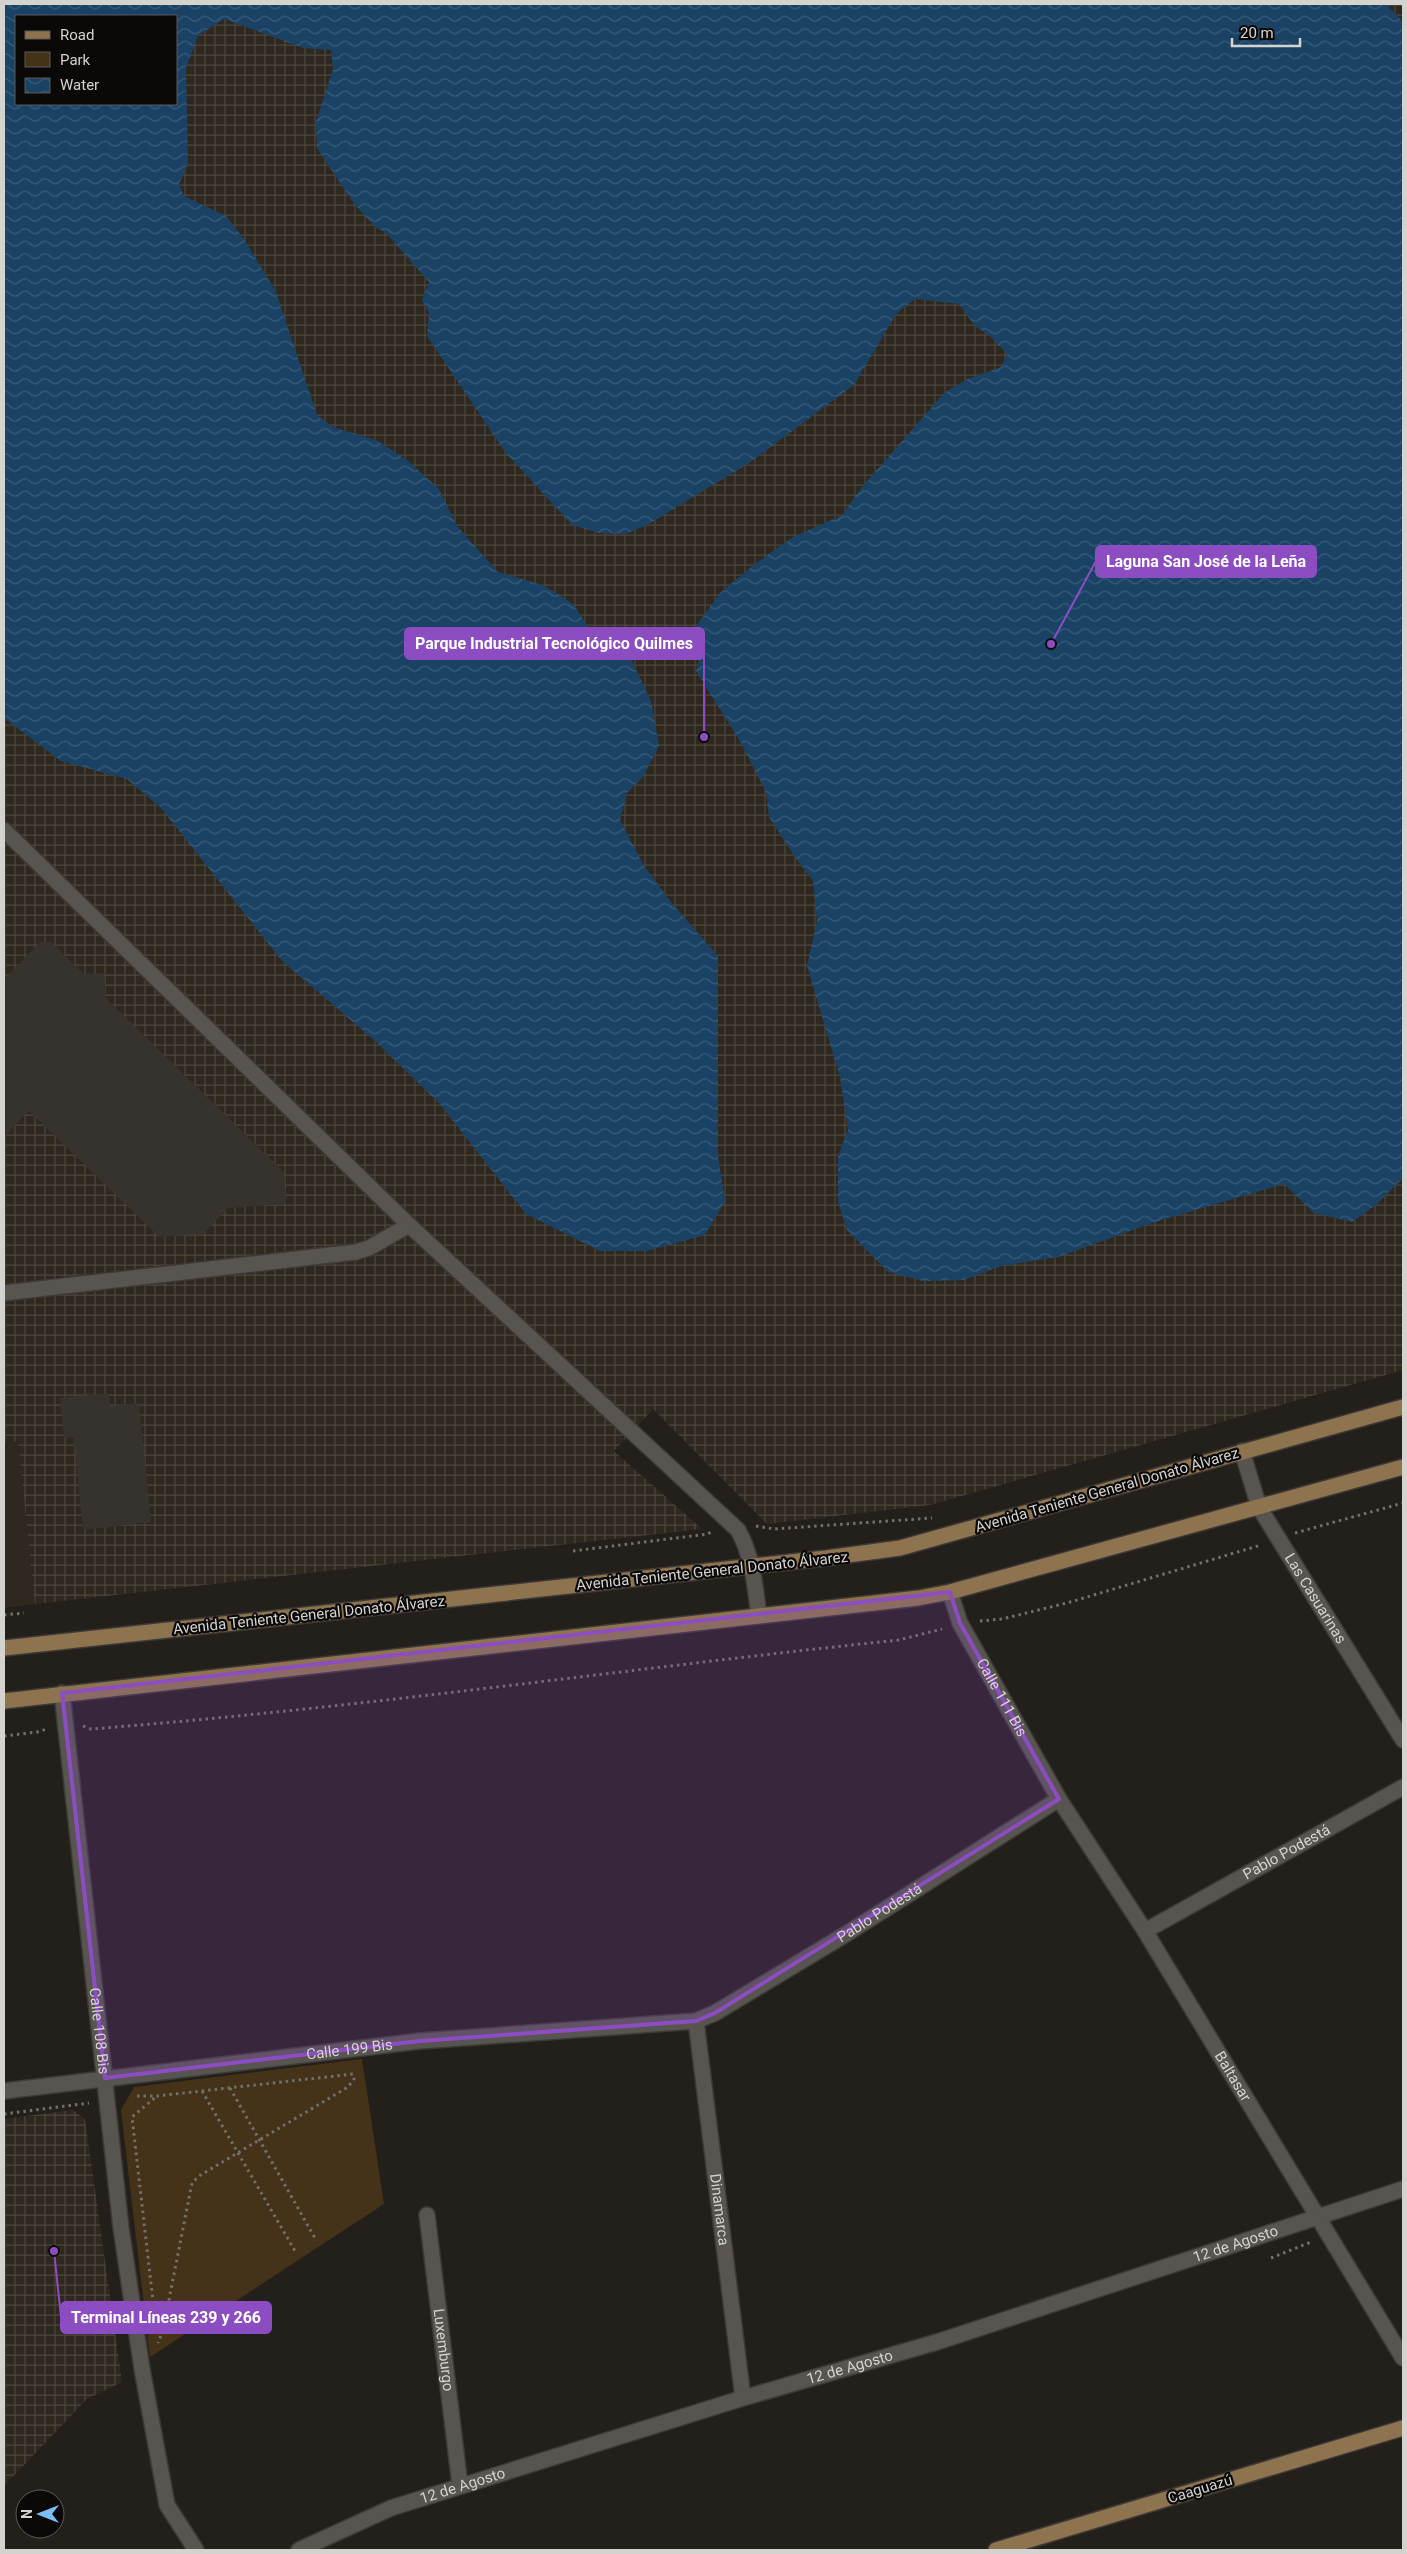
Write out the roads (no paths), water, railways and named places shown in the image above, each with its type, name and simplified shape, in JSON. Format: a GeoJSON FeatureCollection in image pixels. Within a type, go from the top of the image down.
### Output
{"type":"FeatureCollection","features":[{"type":"Feature","properties":{"kind":"main road","name":"Avenida Teniente General Donato Álvarez"},"geometry":{"type":"LineString","coordinates":[[4,1648],[753,1566],[900,1548],[1403,1407]]}},
{"type":"Feature","properties":{"kind":"main road"},"geometry":{"type":"LineString","coordinates":[[4,1701],[886,1602],[950,1592],[1403,1467]]}},
{"type":"Feature","properties":{"kind":"main road","name":"Caaguazú"},"geometry":{"type":"LineString","coordinates":[[996,2550],[1403,2428]]}},
{"type":"Feature","properties":{"kind":"street"},"geometry":{"type":"LineString","coordinates":[[4,830],[409,1225],[736,1528],[745,1543],[753,1566],[759,1616]]}},
{"type":"Feature","properties":{"kind":"street"},"geometry":{"type":"LineString","coordinates":[[4,1293],[356,1252],[369,1248],[409,1225]]}},
{"type":"Feature","properties":{"kind":"street","name":"Las Casuarinas"},"geometry":{"type":"LineString","coordinates":[[1242,1451],[1259,1507],[1280,1538],[1403,1740]]}},
{"type":"Feature","properties":{"kind":"street","name":"Calle 111 Bis"},"geometry":{"type":"LineString","coordinates":[[950,1592],[960,1623],[1059,1799]]}},
{"type":"Feature","properties":{"kind":"street","name":"Calle 108 Bis"},"geometry":{"type":"LineString","coordinates":[[62,1693],[121,2228],[142,2369],[167,2505],[196,2550]]}},
{"type":"Feature","properties":{"kind":"street","name":"Pablo Podestá"},"geometry":{"type":"LineString","coordinates":[[1145,1931],[1403,1787]]}},
{"type":"Feature","properties":{"kind":"street","name":"Baltasar"},"geometry":{"type":"LineString","coordinates":[[1059,1799],[1145,1931],[1403,2358]]}},
{"type":"Feature","properties":{"kind":"street","name":"Pablo Podestá"},"geometry":{"type":"LineString","coordinates":[[696,2021],[715,2013],[835,1942],[1059,1799]]}},
{"type":"Feature","properties":{"kind":"street","name":"Calle 199 Bis"},"geometry":{"type":"LineString","coordinates":[[4,2091],[420,2041],[696,2021]]}},
{"type":"Feature","properties":{"kind":"street","name":"Dinamarca"},"geometry":{"type":"LineString","coordinates":[[696,2021],[743,2398]]}},
{"type":"Feature","properties":{"kind":"street","name":"12 de Agosto"},"geometry":{"type":"LineString","coordinates":[[299,2550],[391,2508],[460,2485],[743,2398],[937,2342],[1403,2189]]}},
{"type":"Feature","properties":{"kind":"street","name":"Luxemburgo"},"geometry":{"type":"LineString","coordinates":[[427,2215],[460,2485]]}},
{"type":"Feature","properties":{"kind":"water"},"geometry":{"type":"Polygon","coordinates":[[[4,4],[1386,4],[1403,22],[1403,1178],[1377,1204],[1352,1222],[1314,1213],[1284,1184],[1155,1222],[1058,1257],[1001,1266],[964,1280],[923,1281],[888,1272],[847,1230],[838,1202],[838,1156],[848,1130],[840,1077],[807,966],[817,921],[813,881],[769,817],[766,792],[741,743],[696,671],[701,652],[696,626],[721,592],[756,563],[793,537],[842,515],[862,487],[944,393],[967,379],[1001,367],[1007,354],[991,337],[975,326],[959,304],[915,299],[897,313],[854,385],[752,461],[649,524],[626,534],[599,533],[572,525],[505,452],[427,336],[429,313],[422,300],[429,282],[386,233],[375,227],[354,204],[317,148],[316,122],[333,69],[331,50],[303,48],[224,19],[198,36],[186,68],[188,164],[179,184],[184,196],[226,216],[244,239],[276,292],[317,415],[333,427],[378,441],[407,460],[439,489],[457,526],[498,572],[542,585],[560,595],[574,605],[589,628],[632,661],[651,701],[659,746],[643,777],[627,793],[620,820],[643,864],[670,901],[718,956],[718,1156],[725,1201],[705,1235],[647,1251],[600,1251],[526,1214],[439,1103],[374,1040],[282,961],[161,808],[127,779],[61,761],[4,718],[4,4]]]}},
{"type":"Feature","properties":{"kind":"place","name":"Laguna San José de la Leña"},"geometry":{"type":"Point","coordinates":[1051,644]}},
{"type":"Feature","properties":{"kind":"place","name":"Parque Industrial Tecnológico Quilmes"},"geometry":{"type":"Point","coordinates":[704,737]}},
{"type":"Feature","properties":{"kind":"place","name":"Terminal Líneas 239 y 266"},"geometry":{"type":"Point","coordinates":[54,2251]}}]}
